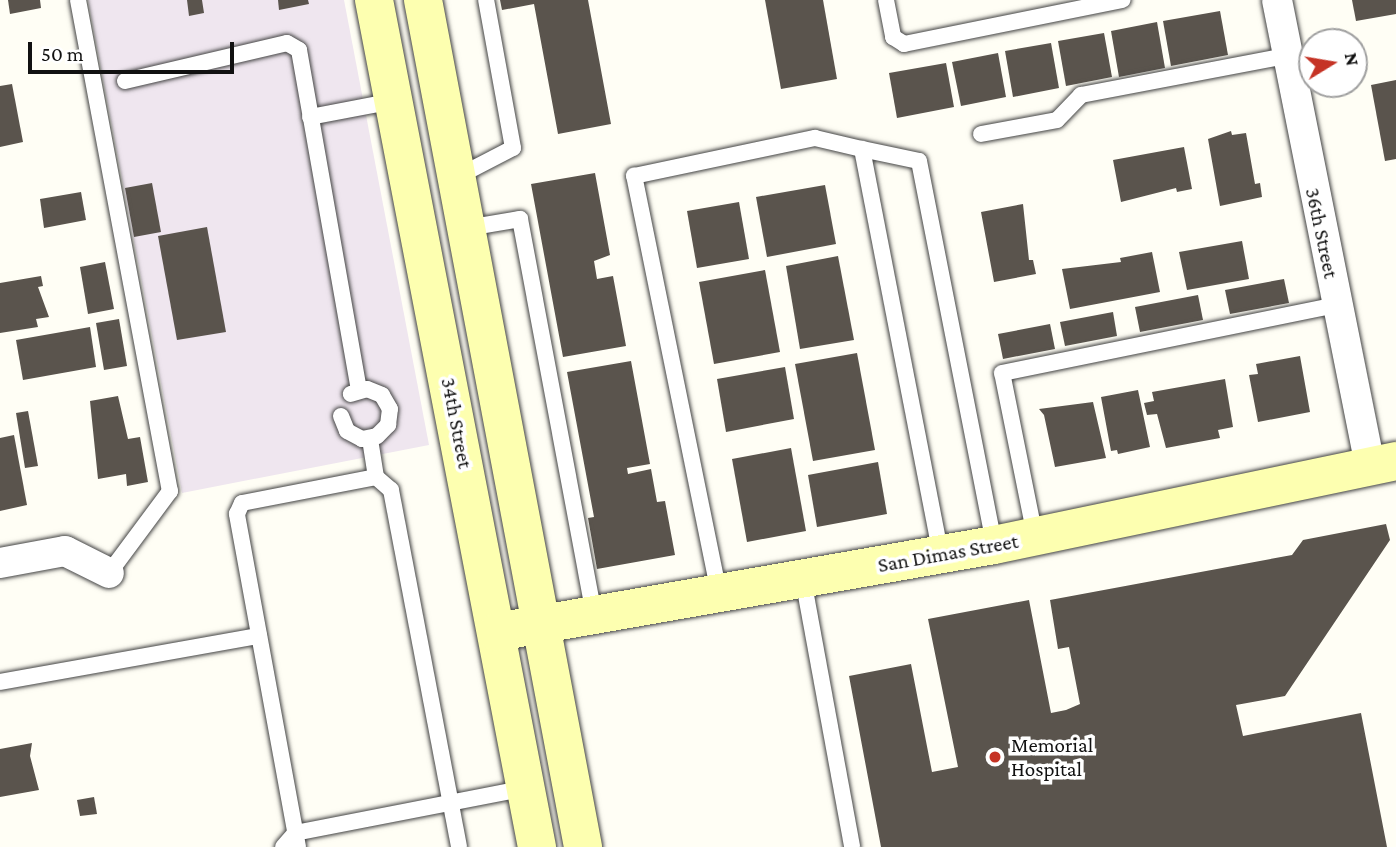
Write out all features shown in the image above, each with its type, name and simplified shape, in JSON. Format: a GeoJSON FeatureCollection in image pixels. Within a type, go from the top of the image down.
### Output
{"type":"FeatureCollection","features":[{"type":"Feature","properties":{"kind":"street","name":"34th Street"},"geometry":{"type":"LineString","coordinates":[[374,0],[537,847]]}},
{"type":"Feature","properties":{"kind":"street"},"geometry":{"type":"LineString","coordinates":[[423,0],[544,624],[583,847]]}},
{"type":"Feature","properties":{"kind":"street","name":"36th Street"},"geometry":{"type":"LineString","coordinates":[[1277,0],[1337,305],[1383,463]]}},
{"type":"Feature","properties":{"kind":"street","name":"San Dimas Street"},"geometry":{"type":"LineString","coordinates":[[497,632],[994,545],[1383,463]]}},
{"type":"Feature","properties":{"kind":"street"},"geometry":{"type":"LineString","coordinates":[[0,563],[65,551],[109,572]]}},
{"type":"Feature","properties":{"kind":"lane"},"geometry":{"type":"LineString","coordinates":[[78,0],[170,491],[109,572]]}},
{"type":"Feature","properties":{"kind":"lane"},"geometry":{"type":"LineString","coordinates":[[457,177],[513,148],[486,0]]}},
{"type":"Feature","properties":{"kind":"lane"},"geometry":{"type":"LineString","coordinates":[[886,0],[893,37],[904,44],[1123,0]]}},
{"type":"Feature","properties":{"kind":"lane"},"geometry":{"type":"LineString","coordinates":[[125,81],[288,43],[299,50],[355,392],[375,391],[390,409],[384,432],[370,439],[354,436],[341,415]]}},
{"type":"Feature","properties":{"kind":"lane"},"geometry":{"type":"LineString","coordinates":[[981,134],[1057,120],[1081,95],[1286,56]]}},
{"type":"Feature","properties":{"kind":"lane"},"geometry":{"type":"LineString","coordinates":[[310,117],[394,101]]}},
{"type":"Feature","properties":{"kind":"lane"},"geometry":{"type":"LineString","coordinates":[[719,593],[634,176],[815,138],[919,161],[994,545]]}},
{"type":"Feature","properties":{"kind":"lane"},"geometry":{"type":"LineString","coordinates":[[862,149],[942,554]]}},
{"type":"Feature","properties":{"kind":"lane"},"geometry":{"type":"LineString","coordinates":[[467,228],[520,219],[594,615]]}},
{"type":"Feature","properties":{"kind":"lane"},"geometry":{"type":"LineString","coordinates":[[1035,536],[1002,373],[1337,305]]}},
{"type":"Feature","properties":{"kind":"lane"},"geometry":{"type":"LineString","coordinates":[[370,439],[376,477],[391,490],[459,847]]}},
{"type":"Feature","properties":{"kind":"lane"},"geometry":{"type":"LineString","coordinates":[[297,840],[237,514],[242,503],[376,477]]}},
{"type":"Feature","properties":{"kind":"lane"},"geometry":{"type":"LineString","coordinates":[[803,579],[852,847]]}},
{"type":"Feature","properties":{"kind":"lane"},"geometry":{"type":"LineString","coordinates":[[0,682],[259,636]]}},
{"type":"Feature","properties":{"kind":"lane"},"geometry":{"type":"LineString","coordinates":[[283,847],[297,840],[526,788]]}},
{"type":"Feature","properties":{"kind":"shaded area"},"geometry":{"type":"Polygon","coordinates":[[[88,0],[344,0],[429,445],[182,493],[88,0]]]}},
{"type":"Feature","properties":{"kind":"building"},"geometry":{"type":"Polygon","coordinates":[[[8,0],[40,0],[41,8],[10,14],[8,0]]]}},
{"type":"Feature","properties":{"kind":"building"},"geometry":{"type":"Polygon","coordinates":[[[187,0],[202,0],[204,13],[189,16],[187,0]]]}},
{"type":"Feature","properties":{"kind":"building"},"geometry":{"type":"Polygon","coordinates":[[[278,0],[308,0],[309,4],[279,10],[278,0]]]}},
{"type":"Feature","properties":{"kind":"building"},"geometry":{"type":"Polygon","coordinates":[[[500,0],[588,0],[611,124],[558,134],[534,4],[502,10],[500,0]]]}},
{"type":"Feature","properties":{"kind":"building"},"geometry":{"type":"Polygon","coordinates":[[[765,0],[823,0],[837,79],[781,89],[765,0]]]}},
{"type":"Feature","properties":{"kind":"building"},"geometry":{"type":"Polygon","coordinates":[[[1352,0],[1396,0],[1396,14],[1356,21],[1352,0]]]}},
{"type":"Feature","properties":{"kind":"building"},"geometry":{"type":"Polygon","coordinates":[[[1220,11],[1228,55],[1171,66],[1163,21],[1220,11]]]}},
{"type":"Feature","properties":{"kind":"building"},"geometry":{"type":"Polygon","coordinates":[[[1157,22],[1165,68],[1119,77],[1111,31],[1157,22]]]}},
{"type":"Feature","properties":{"kind":"building"},"geometry":{"type":"Polygon","coordinates":[[[1104,33],[1112,77],[1066,86],[1058,41],[1104,33]]]}},
{"type":"Feature","properties":{"kind":"building"},"geometry":{"type":"Polygon","coordinates":[[[1051,43],[1059,88],[1013,97],[1005,51],[1051,43]]]}},
{"type":"Feature","properties":{"kind":"building"},"geometry":{"type":"Polygon","coordinates":[[[998,53],[1006,97],[961,106],[952,62],[998,53]]]}},
{"type":"Feature","properties":{"kind":"building"},"geometry":{"type":"Polygon","coordinates":[[[946,63],[954,107],[897,118],[889,73],[946,63]]]}},
{"type":"Feature","properties":{"kind":"building"},"geometry":{"type":"Polygon","coordinates":[[[1396,80],[1396,159],[1385,161],[1371,85],[1396,80]]]}},
{"type":"Feature","properties":{"kind":"building"},"geometry":{"type":"Polygon","coordinates":[[[12,84],[23,142],[0,147],[0,86],[12,84]]]}},
{"type":"Feature","properties":{"kind":"building"},"geometry":{"type":"Polygon","coordinates":[[[1231,131],[1232,135],[1246,133],[1255,184],[1260,183],[1262,197],[1220,206],[1208,139],[1231,131]]]}},
{"type":"Feature","properties":{"kind":"building"},"geometry":{"type":"Polygon","coordinates":[[[1184,147],[1192,189],[1177,192],[1176,188],[1121,202],[1113,160],[1184,147]]]}},
{"type":"Feature","properties":{"kind":"building"},"geometry":{"type":"Polygon","coordinates":[[[595,173],[610,255],[594,261],[597,279],[613,276],[626,346],[563,357],[531,184],[595,173]]]}},
{"type":"Feature","properties":{"kind":"building"},"geometry":{"type":"Polygon","coordinates":[[[152,183],[161,232],[134,237],[125,188],[152,183]]]}},
{"type":"Feature","properties":{"kind":"building"},"geometry":{"type":"Polygon","coordinates":[[[825,185],[836,244],[767,257],[756,197],[825,185]]]}},
{"type":"Feature","properties":{"kind":"building"},"geometry":{"type":"Polygon","coordinates":[[[81,192],[86,220],[44,228],[40,199],[81,192]]]}},
{"type":"Feature","properties":{"kind":"building"},"geometry":{"type":"Polygon","coordinates":[[[739,202],[749,259],[697,268],[687,211],[739,202]]]}},
{"type":"Feature","properties":{"kind":"building"},"geometry":{"type":"Polygon","coordinates":[[[1023,204],[1029,260],[1033,260],[1036,274],[994,282],[981,212],[1023,204]]]}},
{"type":"Feature","properties":{"kind":"building"},"geometry":{"type":"Polygon","coordinates":[[[207,227],[226,332],[177,340],[158,236],[207,227]]]}},
{"type":"Feature","properties":{"kind":"building"},"geometry":{"type":"Polygon","coordinates":[[[1242,241],[1249,279],[1187,290],[1179,252],[1242,241]]]}},
{"type":"Feature","properties":{"kind":"building"},"geometry":{"type":"Polygon","coordinates":[[[1152,252],[1160,292],[1070,309],[1062,269],[1121,262],[1120,258],[1152,252]]]}},
{"type":"Feature","properties":{"kind":"building"},"geometry":{"type":"Polygon","coordinates":[[[838,256],[854,340],[800,349],[786,266],[838,256]]]}},
{"type":"Feature","properties":{"kind":"building"},"geometry":{"type":"Polygon","coordinates":[[[105,262],[114,309],[88,314],[80,267],[105,262]]]}},
{"type":"Feature","properties":{"kind":"building"},"geometry":{"type":"Polygon","coordinates":[[[765,270],[780,352],[714,364],[699,282],[765,270]]]}},
{"type":"Feature","properties":{"kind":"building"},"geometry":{"type":"Polygon","coordinates":[[[41,276],[43,286],[38,287],[49,317],[36,319],[38,327],[0,333],[0,283],[41,276]]]}},
{"type":"Feature","properties":{"kind":"building"},"geometry":{"type":"Polygon","coordinates":[[[1284,279],[1289,303],[1230,314],[1225,290],[1284,279]]]}},
{"type":"Feature","properties":{"kind":"building"},"geometry":{"type":"Polygon","coordinates":[[[1198,295],[1203,320],[1140,332],[1135,307],[1198,295]]]}},
{"type":"Feature","properties":{"kind":"building"},"geometry":{"type":"Polygon","coordinates":[[[1113,312],[1117,336],[1065,346],[1060,322],[1113,312]]]}},
{"type":"Feature","properties":{"kind":"building"},"geometry":{"type":"Polygon","coordinates":[[[119,319],[127,366],[104,370],[96,323],[119,319]]]}},
{"type":"Feature","properties":{"kind":"building"},"geometry":{"type":"Polygon","coordinates":[[[1050,324],[1055,349],[1003,359],[998,334],[1050,324]]]}},
{"type":"Feature","properties":{"kind":"building"},"geometry":{"type":"Polygon","coordinates":[[[90,327],[96,367],[23,380],[16,340],[90,327]]]}},
{"type":"Feature","properties":{"kind":"building"},"geometry":{"type":"Polygon","coordinates":[[[857,353],[875,450],[813,461],[795,364],[857,353]]]}},
{"type":"Feature","properties":{"kind":"building"},"geometry":{"type":"Polygon","coordinates":[[[1300,356],[1310,412],[1258,422],[1249,375],[1258,374],[1256,364],[1300,356]]]}},
{"type":"Feature","properties":{"kind":"building"},"geometry":{"type":"Polygon","coordinates":[[[631,361],[650,464],[627,468],[628,474],[651,469],[657,502],[665,501],[675,555],[597,569],[588,518],[594,517],[567,372],[631,361]]]}},
{"type":"Feature","properties":{"kind":"building"},"geometry":{"type":"Polygon","coordinates":[[[785,367],[794,419],[726,432],[717,379],[785,367]]]}},
{"type":"Feature","properties":{"kind":"building"},"geometry":{"type":"Polygon","coordinates":[[[1225,379],[1233,427],[1218,430],[1220,438],[1166,448],[1157,414],[1147,415],[1144,403],[1154,401],[1152,392],[1225,379]]]}},
{"type":"Feature","properties":{"kind":"building"},"geometry":{"type":"Polygon","coordinates":[[[1138,390],[1150,447],[1118,454],[1117,450],[1111,451],[1101,397],[1138,390]]]}},
{"type":"Feature","properties":{"kind":"building"},"geometry":{"type":"Polygon","coordinates":[[[118,396],[128,439],[140,437],[148,482],[127,486],[126,474],[98,479],[90,401],[118,396]]]}},
{"type":"Feature","properties":{"kind":"building"},"geometry":{"type":"Polygon","coordinates":[[[1093,402],[1106,458],[1055,467],[1044,415],[1039,409],[1093,402]]]}},
{"type":"Feature","properties":{"kind":"building"},"geometry":{"type":"Polygon","coordinates":[[[28,411],[38,466],[25,468],[16,413],[28,411]]]}},
{"type":"Feature","properties":{"kind":"building"},"geometry":{"type":"Polygon","coordinates":[[[14,435],[27,505],[0,511],[0,438],[14,435]]]}},
{"type":"Feature","properties":{"kind":"building"},"geometry":{"type":"Polygon","coordinates":[[[791,448],[806,531],[747,542],[732,459],[791,448]]]}},
{"type":"Feature","properties":{"kind":"building"},"geometry":{"type":"Polygon","coordinates":[[[878,462],[887,514],[817,527],[808,475],[878,462]]]}},
{"type":"Feature","properties":{"kind":"building"},"geometry":{"type":"Polygon","coordinates":[[[1386,524],[1390,540],[1285,696],[1236,705],[1243,736],[1361,713],[1387,847],[881,847],[849,676],[911,664],[932,772],[958,767],[928,619],[1029,600],[1051,713],[1066,710],[1080,704],[1069,647],[1058,649],[1050,600],[1292,555],[1303,540],[1386,524]]]}},
{"type":"Feature","properties":{"kind":"building"},"geometry":{"type":"Polygon","coordinates":[[[32,743],[30,756],[39,790],[0,797],[0,749],[32,743]]]}},
{"type":"Feature","properties":{"kind":"building"},"geometry":{"type":"Polygon","coordinates":[[[94,797],[97,814],[80,816],[77,800],[94,797]]]}},
{"type":"Feature","properties":{"kind":"place","name":"Memorial Hospital"},"geometry":{"type":"Point","coordinates":[995,757]}}]}
